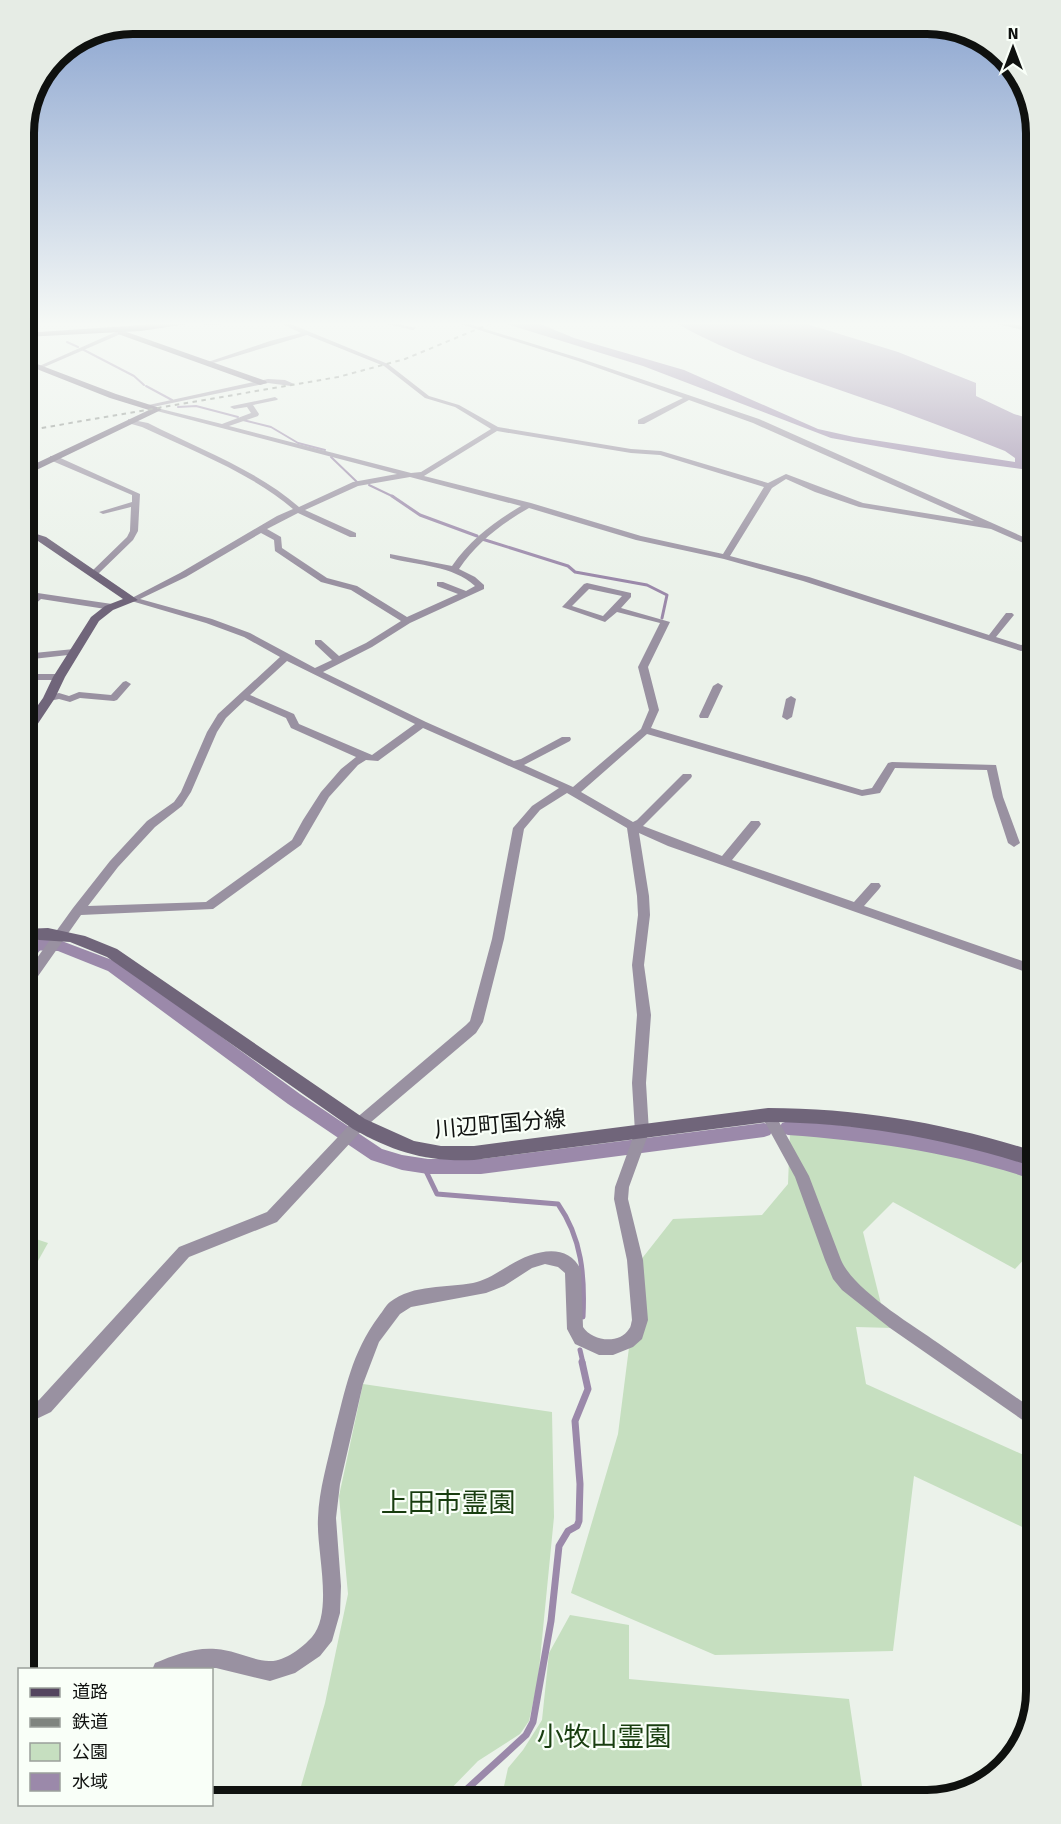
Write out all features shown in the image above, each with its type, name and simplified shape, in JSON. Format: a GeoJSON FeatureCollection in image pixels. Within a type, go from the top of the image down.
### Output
{"type":"FeatureCollection","features":[{"type":"Feature","properties":{"kind":"street"},"geometry":{"type":"LineString","coordinates":[[152,408],[528,505],[639,538],[725,557],[852,593],[888,607],[990,639],[1021,648],[1026,647]]}},
{"type":"Feature","properties":{"kind":"street"},"geometry":{"type":"LineString","coordinates":[[224,426],[255,414],[251,408]]}},
{"type":"Feature","properties":{"kind":"street"},"geometry":{"type":"LineString","coordinates":[[460,408],[496,429],[631,452],[661,453],[769,486]]}},
{"type":"Feature","properties":{"kind":"street"},"geometry":{"type":"LineString","coordinates":[[641,422],[668,408]]}},
{"type":"Feature","properties":{"kind":"street"},"geometry":{"type":"LineString","coordinates":[[716,408],[775,429],[1026,541]]}},
{"type":"Feature","properties":{"kind":"street"},"geometry":{"type":"LineString","coordinates":[[35,467],[157,410]]}},
{"type":"Feature","properties":{"kind":"street"},"geometry":{"type":"LineString","coordinates":[[131,421],[145,425],[250,477],[279,494],[298,510],[353,535]]}},
{"type":"Feature","properties":{"kind":"street"},"geometry":{"type":"LineString","coordinates":[[35,719],[95,619],[112,607],[132,600],[183,575],[251,534],[356,484],[396,476],[423,474],[496,429]]}},
{"type":"Feature","properties":{"kind":"street"},"geometry":{"type":"LineString","coordinates":[[53,458],[136,494],[134,531],[130,538],[94,573]]}},
{"type":"Feature","properties":{"kind":"street"},"geometry":{"type":"LineString","coordinates":[[725,557],[769,486],[786,476],[862,505],[996,527]]}},
{"type":"Feature","properties":{"kind":"street"},"geometry":{"type":"LineString","coordinates":[[103,512],[136,503]]}},
{"type":"Feature","properties":{"kind":"street"},"geometry":{"type":"LineString","coordinates":[[455,568],[465,552],[494,525],[528,505]]}},
{"type":"Feature","properties":{"kind":"street"},"geometry":{"type":"LineString","coordinates":[[262,530],[278,539],[278,549],[324,580],[354,588],[407,621]]}},
{"type":"Feature","properties":{"kind":"street"},"geometry":{"type":"LineString","coordinates":[[35,537],[42,539],[132,600],[209,621],[247,635],[315,672],[422,724],[570,790],[632,826],[1026,967]]}},
{"type":"Feature","properties":{"kind":"street"},"geometry":{"type":"LineString","coordinates":[[315,672],[407,621],[482,587],[475,579],[455,568],[393,556]]}},
{"type":"Feature","properties":{"kind":"street"},"geometry":{"type":"LineString","coordinates":[[440,584],[466,594]]}},
{"type":"Feature","properties":{"kind":"street"},"geometry":{"type":"LineString","coordinates":[[587,586],[628,595],[615,609],[605,619],[566,607],[587,586]]}},
{"type":"Feature","properties":{"kind":"street"},"geometry":{"type":"LineString","coordinates":[[35,595],[112,607]]}},
{"type":"Feature","properties":{"kind":"street"},"geometry":{"type":"LineString","coordinates":[[35,600],[39,596]]}},
{"type":"Feature","properties":{"kind":"street"},"geometry":{"type":"LineString","coordinates":[[34,1412],[45,1406],[184,1252],[272,1217],[359,1124],[471,1029],[476,1022],[498,939],[519,828],[536,808],[570,790],[645,730],[654,710],[643,667],[664,622],[615,609]]}},
{"type":"Feature","properties":{"kind":"street"},"geometry":{"type":"LineString","coordinates":[[990,639],[1009,615]]}},
{"type":"Feature","properties":{"kind":"street"},"geometry":{"type":"LineString","coordinates":[[318,642],[338,661]]}},
{"type":"Feature","properties":{"kind":"street"},"geometry":{"type":"LineString","coordinates":[[35,656],[74,652]]}},
{"type":"Feature","properties":{"kind":"street"},"geometry":{"type":"LineString","coordinates":[[34,971],[114,864],[144,832],[178,804],[201,763],[222,716],[286,657]]}},
{"type":"Feature","properties":{"kind":"street"},"geometry":{"type":"LineString","coordinates":[[35,677],[59,677]]}},
{"type":"Feature","properties":{"kind":"street"},"geometry":{"type":"LineString","coordinates":[[49,698],[70,699],[79,695],[114,698],[126,684]]}},
{"type":"Feature","properties":{"kind":"street"},"geometry":{"type":"LineString","coordinates":[[704,716],[718,686]]}},
{"type":"Feature","properties":{"kind":"street"},"geometry":{"type":"LineString","coordinates":[[244,696],[290,716],[295,726],[363,757],[374,759],[422,724]]}},
{"type":"Feature","properties":{"kind":"street"},"geometry":{"type":"LineString","coordinates":[[787,717],[791,699]]}},
{"type":"Feature","properties":{"kind":"street"},"geometry":{"type":"LineString","coordinates":[[645,730],[862,793],[876,791],[892,765],[992,767],[998,798],[1014,843]]}},
{"type":"Feature","properties":{"kind":"street"},"geometry":{"type":"LineString","coordinates":[[512,764],[524,762],[566,739]]}},
{"type":"Feature","properties":{"kind":"street"},"geometry":{"type":"LineString","coordinates":[[77,911],[209,906],[297,842],[303,826],[340,777],[354,762],[363,757]]}},
{"type":"Feature","properties":{"kind":"street"},"geometry":{"type":"LineString","coordinates":[[632,826],[641,823],[687,776]]}},
{"type":"Feature","properties":{"kind":"street"},"geometry":{"type":"LineString","coordinates":[[725,861],[755,824]]}},
{"type":"Feature","properties":{"kind":"street"},"geometry":{"type":"LineString","coordinates":[[167,1668],[213,1656],[270,1671],[289,1666],[319,1644],[328,1628],[331,1602],[327,1519],[330,1490],[358,1374],[371,1340],[396,1306],[429,1296],[472,1290],[494,1284],[536,1259],[551,1255],[565,1261],[573,1270],[575,1329],[581,1339],[599,1347],[613,1347],[627,1342],[636,1334],[640,1320],[635,1260],[621,1199],[622,1187],[637,1142],[644,1015],[638,965],[644,915],[632,826]]}},
{"type":"Feature","properties":{"kind":"street"},"geometry":{"type":"LineString","coordinates":[[857,907],[875,886]]}},
{"type":"Feature","properties":{"kind":"street","name":"川辺町国分線"},"geometry":{"type":"LineString","coordinates":[[34,936],[55,941],[88,941],[112,953],[359,1124],[389,1141],[421,1152],[442,1155],[637,1142],[768,1115],[841,1117],[968,1138],[1026,1156]]}},
{"type":"Feature","properties":{"kind":"street"},"geometry":{"type":"LineString","coordinates":[[768,1115],[802,1176],[839,1274],[849,1285],[896,1323],[1026,1414]]}},
{"type":"Feature","properties":{"kind":"green space"},"geometry":{"type":"Polygon","coordinates":[[[815,1132],[967,1153],[1026,1172],[1026,1257],[1015,1269],[893,1202],[863,1232],[881,1304],[893,1328],[856,1327],[866,1384],[1026,1456],[1026,1529],[914,1476],[893,1651],[715,1655],[571,1593],[618,1434],[640,1261],[673,1219],[762,1215],[788,1184],[790,1133],[815,1132]]]}},
{"type":"Feature","properties":{"kind":"green space"},"geometry":{"type":"Polygon","coordinates":[[[34,1238],[48,1243],[34,1268],[34,1238]]]}},
{"type":"Feature","properties":{"kind":"green space","name":"上田市霊園"},"geometry":{"type":"Polygon","coordinates":[[[363,1384],[552,1412],[554,1517],[538,1680],[529,1721],[520,1734],[478,1761],[450,1789],[300,1789],[325,1703],[348,1594],[339,1496],[363,1384]]]}},
{"type":"Feature","properties":{"kind":"green space","name":"小牧山霊園"},"geometry":{"type":"Polygon","coordinates":[[[570,1615],[629,1625],[629,1679],[849,1699],[863,1790],[503,1789],[508,1768],[523,1750],[542,1720],[549,1653],[570,1615]]]}},
{"type":"Feature","properties":{"kind":"water"},"geometry":{"type":"Polygon","coordinates":[[[753,408],[771,408],[818,429],[854,437],[1015,462],[1015,458],[1005,451],[892,408],[1002,408],[1026,418],[1026,470],[949,459],[831,438],[753,408]]]}},
{"type":"Feature","properties":{"kind":"waterway"},"geometry":{"type":"LineString","coordinates":[[204,408],[238,417]]}},
{"type":"Feature","properties":{"kind":"waterway"},"geometry":{"type":"LineString","coordinates":[[243,420],[271,427],[298,443],[325,450]]}},
{"type":"Feature","properties":{"kind":"waterway"},"geometry":{"type":"LineString","coordinates":[[331,457],[357,482]]}},
{"type":"Feature","properties":{"kind":"waterway"},"geometry":{"type":"LineString","coordinates":[[369,485],[392,496]]}},
{"type":"Feature","properties":{"kind":"waterway"},"geometry":{"type":"LineString","coordinates":[[392,496],[420,515],[477,536]]}},
{"type":"Feature","properties":{"kind":"waterway"},"geometry":{"type":"LineString","coordinates":[[482,539],[568,566],[575,572],[647,585],[667,595],[662,618]]}},
{"type":"Feature","properties":{"kind":"waterway"},"geometry":{"type":"LineString","coordinates":[[34,954],[42,944]]}},
{"type":"Feature","properties":{"kind":"waterway"},"geometry":{"type":"LineString","coordinates":[[34,945],[59,946],[114,967],[294,1099],[377,1155],[402,1162],[428,1166],[481,1166],[764,1130]]}},
{"type":"Feature","properties":{"kind":"waterway"},"geometry":{"type":"LineString","coordinates":[[788,1128],[843,1133],[934,1147],[985,1157],[1026,1169]]}},
{"type":"Feature","properties":{"kind":"waterway"},"geometry":{"type":"LineString","coordinates":[[424,1167],[437,1194],[558,1204],[577,1244],[582,1273],[583,1317]]}},
{"type":"Feature","properties":{"kind":"waterway"},"geometry":{"type":"LineString","coordinates":[[580,1350],[583,1363]]}},
{"type":"Feature","properties":{"kind":"waterway"},"geometry":{"type":"LineString","coordinates":[[467,1789],[526,1735],[533,1722],[551,1621],[559,1546],[568,1531],[577,1526],[579,1521],[580,1484],[575,1421],[588,1389],[582,1362]]}},
{"type":"Feature","properties":{"kind":"railway"},"geometry":{"type":"LineString","coordinates":[[35,429],[157,408]]}}]}
